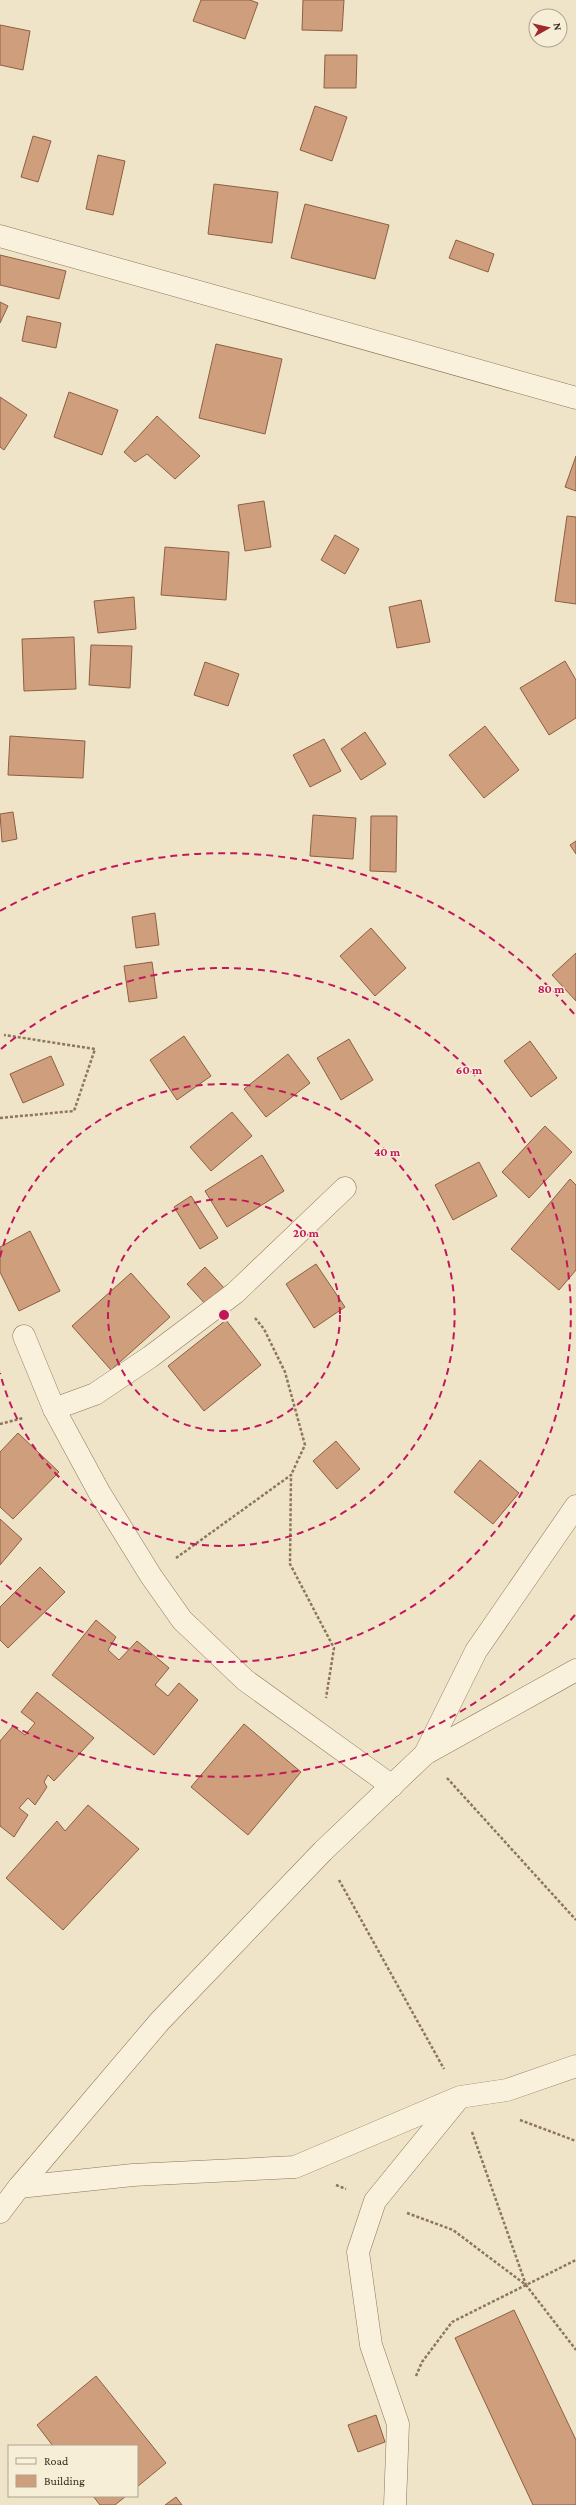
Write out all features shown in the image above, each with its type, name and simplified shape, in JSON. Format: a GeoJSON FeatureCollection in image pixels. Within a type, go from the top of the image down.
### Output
{"type":"FeatureCollection","features":[{"type":"Feature","properties":{"kind":"street"},"geometry":{"type":"LineString","coordinates":[[0,236],[576,398]]}},
{"type":"Feature","properties":{"kind":"street"},"geometry":{"type":"LineString","coordinates":[[54,1408],[95,1394],[150,1357],[235,1292],[344,1188]]}},
{"type":"Feature","properties":{"kind":"street"},"geometry":{"type":"LineString","coordinates":[[24,1336],[54,1408],[99,1492],[151,1576],[182,1620],[245,1680],[392,1786]]}},
{"type":"Feature","properties":{"kind":"street"},"geometry":{"type":"LineString","coordinates":[[425,1754],[476,1651],[576,1506]]}},
{"type":"Feature","properties":{"kind":"street"},"geometry":{"type":"LineString","coordinates":[[0,2212],[19,2187],[160,2021],[323,1851],[425,1754],[576,1670]]}},
{"type":"Feature","properties":{"kind":"street"},"geometry":{"type":"LineString","coordinates":[[19,2187],[133,2175],[295,2167],[460,2097],[507,2090],[576,2066]]}},
{"type":"Feature","properties":{"kind":"street"},"geometry":{"type":"LineString","coordinates":[[395,2505],[398,2424],[371,2345],[358,2252],[375,2201],[460,2097]]}},
{"type":"Feature","properties":{"kind":"path"},"geometry":{"type":"LineString","coordinates":[[0,1118],[74,1111],[95,1049],[4,1035]]}},
{"type":"Feature","properties":{"kind":"path"},"geometry":{"type":"LineString","coordinates":[[235,1292],[264,1329],[285,1372],[304,1445],[291,1475],[290,1564],[334,1648],[321,1734]]}},
{"type":"Feature","properties":{"kind":"path"},"geometry":{"type":"LineString","coordinates":[[151,1576],[291,1475]]}},
{"type":"Feature","properties":{"kind":"path"},"geometry":{"type":"LineString","coordinates":[[425,1754],[576,1920]]}},
{"type":"Feature","properties":{"kind":"path"},"geometry":{"type":"LineString","coordinates":[[323,1851],[460,2097],[526,2285]]}},
{"type":"Feature","properties":{"kind":"path"},"geometry":{"type":"LineString","coordinates":[[295,2167],[375,2201],[454,2230],[526,2285],[576,2350]]}},
{"type":"Feature","properties":{"kind":"path"},"geometry":{"type":"LineString","coordinates":[[398,2424],[422,2362],[452,2322],[576,2260]]}},
{"type":"Feature","properties":{"kind":"building"},"geometry":{"type":"Polygon","coordinates":[[[201,0],[250,0],[258,3],[245,39],[193,21],[201,0]]]}},
{"type":"Feature","properties":{"kind":"building"},"geometry":{"type":"Polygon","coordinates":[[[303,0],[344,0],[342,31],[302,30],[303,0]]]}},
{"type":"Feature","properties":{"kind":"building"},"geometry":{"type":"Polygon","coordinates":[[[0,25],[30,31],[23,70],[0,65],[0,25]]]}},
{"type":"Feature","properties":{"kind":"building"},"geometry":{"type":"Polygon","coordinates":[[[325,55],[357,55],[356,88],[324,88],[325,55]]]}},
{"type":"Feature","properties":{"kind":"building"},"geometry":{"type":"Polygon","coordinates":[[[315,106],[347,117],[332,161],[300,150],[315,106]]]}},
{"type":"Feature","properties":{"kind":"building"},"geometry":{"type":"Polygon","coordinates":[[[33,136],[51,141],[38,182],[21,177],[33,136]]]}},
{"type":"Feature","properties":{"kind":"building"},"geometry":{"type":"Polygon","coordinates":[[[98,155],[125,161],[113,215],[86,209],[98,155]]]}},
{"type":"Feature","properties":{"kind":"building"},"geometry":{"type":"Polygon","coordinates":[[[214,184],[278,192],[272,243],[208,234],[214,184]]]}},
{"type":"Feature","properties":{"kind":"building"},"geometry":{"type":"Polygon","coordinates":[[[305,204],[389,225],[375,279],[291,258],[305,204]]]}},
{"type":"Feature","properties":{"kind":"building"},"geometry":{"type":"Polygon","coordinates":[[[456,240],[494,254],[488,272],[449,258],[456,240]]]}},
{"type":"Feature","properties":{"kind":"building"},"geometry":{"type":"Polygon","coordinates":[[[0,255],[66,271],[59,299],[0,285],[0,255]]]}},
{"type":"Feature","properties":{"kind":"building"},"geometry":{"type":"Polygon","coordinates":[[[0,302],[8,306],[0,323],[0,302]]]}},
{"type":"Feature","properties":{"kind":"building"},"geometry":{"type":"Polygon","coordinates":[[[27,316],[61,323],[56,348],[22,341],[27,316]]]}},
{"type":"Feature","properties":{"kind":"building"},"geometry":{"type":"Polygon","coordinates":[[[216,344],[282,359],[265,434],[199,418],[216,344]]]}},
{"type":"Feature","properties":{"kind":"building"},"geometry":{"type":"Polygon","coordinates":[[[69,392],[118,410],[102,455],[54,437],[69,392]]]}},
{"type":"Feature","properties":{"kind":"building"},"geometry":{"type":"Polygon","coordinates":[[[0,397],[27,415],[4,450],[0,447],[0,397]]]}},
{"type":"Feature","properties":{"kind":"building"},"geometry":{"type":"Polygon","coordinates":[[[157,416],[200,456],[175,479],[147,454],[135,462],[124,452],[157,416]]]}},
{"type":"Feature","properties":{"kind":"building"},"geometry":{"type":"Polygon","coordinates":[[[576,456],[576,491],[565,487],[576,456]]]}},
{"type":"Feature","properties":{"kind":"building"},"geometry":{"type":"Polygon","coordinates":[[[264,501],[271,547],[245,551],[238,505],[264,501]]]}},
{"type":"Feature","properties":{"kind":"building"},"geometry":{"type":"Polygon","coordinates":[[[567,516],[576,517],[576,604],[555,601],[567,516]]]}},
{"type":"Feature","properties":{"kind":"building"},"geometry":{"type":"Polygon","coordinates":[[[335,535],[359,549],[345,574],[321,560],[335,535]]]}},
{"type":"Feature","properties":{"kind":"building"},"geometry":{"type":"Polygon","coordinates":[[[165,547],[229,552],[226,600],[161,595],[165,547]]]}},
{"type":"Feature","properties":{"kind":"building"},"geometry":{"type":"Polygon","coordinates":[[[134,597],[136,629],[98,633],[94,601],[134,597]]]}},
{"type":"Feature","properties":{"kind":"building"},"geometry":{"type":"Polygon","coordinates":[[[421,600],[430,642],[397,648],[389,607],[421,600]]]}},
{"type":"Feature","properties":{"kind":"building"},"geometry":{"type":"Polygon","coordinates":[[[74,637],[76,689],[24,691],[22,639],[74,637]]]}},
{"type":"Feature","properties":{"kind":"building"},"geometry":{"type":"Polygon","coordinates":[[[91,645],[132,646],[130,688],[89,685],[91,645]]]}},
{"type":"Feature","properties":{"kind":"building"},"geometry":{"type":"Polygon","coordinates":[[[565,661],[576,680],[576,718],[549,735],[520,688],[565,661]]]}},
{"type":"Feature","properties":{"kind":"building"},"geometry":{"type":"Polygon","coordinates":[[[205,662],[239,674],[228,706],[194,695],[205,662]]]}},
{"type":"Feature","properties":{"kind":"building"},"geometry":{"type":"Polygon","coordinates":[[[485,726],[519,770],[484,798],[449,755],[485,726]]]}},
{"type":"Feature","properties":{"kind":"building"},"geometry":{"type":"Polygon","coordinates":[[[365,732],[386,764],[361,780],[341,749],[365,732]]]}},
{"type":"Feature","properties":{"kind":"building"},"geometry":{"type":"Polygon","coordinates":[[[10,736],[85,741],[83,778],[8,775],[10,736]]]}},
{"type":"Feature","properties":{"kind":"building"},"geometry":{"type":"Polygon","coordinates":[[[324,739],[341,771],[310,787],[293,755],[324,739]]]}},
{"type":"Feature","properties":{"kind":"building"},"geometry":{"type":"Polygon","coordinates":[[[13,812],[17,839],[2,842],[0,814],[13,812]]]}},
{"type":"Feature","properties":{"kind":"building"},"geometry":{"type":"Polygon","coordinates":[[[313,815],[356,818],[353,859],[310,856],[313,815]]]}},
{"type":"Feature","properties":{"kind":"building"},"geometry":{"type":"Polygon","coordinates":[[[371,816],[397,816],[396,872],[370,871],[371,816]]]}},
{"type":"Feature","properties":{"kind":"building"},"geometry":{"type":"Polygon","coordinates":[[[576,841],[576,854],[570,845],[576,841]]]}},
{"type":"Feature","properties":{"kind":"building"},"geometry":{"type":"Polygon","coordinates":[[[155,913],[159,945],[136,948],[132,917],[155,913]]]}},
{"type":"Feature","properties":{"kind":"building"},"geometry":{"type":"Polygon","coordinates":[[[371,928],[406,968],[375,996],[340,956],[371,928]]]}},
{"type":"Feature","properties":{"kind":"building"},"geometry":{"type":"Polygon","coordinates":[[[576,953],[576,1001],[552,975],[576,953]]]}},
{"type":"Feature","properties":{"kind":"building"},"geometry":{"type":"Polygon","coordinates":[[[152,962],[157,998],[129,1002],[124,966],[152,962]]]}},
{"type":"Feature","properties":{"kind":"building"},"geometry":{"type":"Polygon","coordinates":[[[184,1036],[211,1076],[177,1100],[150,1060],[184,1036]]]}},
{"type":"Feature","properties":{"kind":"building"},"geometry":{"type":"Polygon","coordinates":[[[349,1039],[373,1080],[341,1100],[317,1058],[349,1039]]]}},
{"type":"Feature","properties":{"kind":"building"},"geometry":{"type":"Polygon","coordinates":[[[530,1041],[557,1078],[531,1097],[504,1061],[530,1041]]]}},
{"type":"Feature","properties":{"kind":"building"},"geometry":{"type":"Polygon","coordinates":[[[288,1054],[310,1083],[266,1117],[244,1089],[288,1054]]]}},
{"type":"Feature","properties":{"kind":"building"},"geometry":{"type":"Polygon","coordinates":[[[51,1056],[64,1085],[23,1103],[10,1074],[51,1056]]]}},
{"type":"Feature","properties":{"kind":"building"},"geometry":{"type":"Polygon","coordinates":[[[232,1112],[252,1136],[211,1171],[190,1147],[232,1112]]]}},
{"type":"Feature","properties":{"kind":"building"},"geometry":{"type":"Polygon","coordinates":[[[545,1126],[572,1152],[529,1198],[502,1172],[545,1126]]]}},
{"type":"Feature","properties":{"kind":"building"},"geometry":{"type":"Polygon","coordinates":[[[262,1155],[284,1191],[227,1227],[205,1191],[262,1155]]]}},
{"type":"Feature","properties":{"kind":"building"},"geometry":{"type":"Polygon","coordinates":[[[479,1162],[497,1196],[453,1220],[435,1185],[479,1162]]]}},
{"type":"Feature","properties":{"kind":"building"},"geometry":{"type":"Polygon","coordinates":[[[570,1179],[576,1185],[576,1270],[559,1290],[511,1249],[570,1179]]]}},
{"type":"Feature","properties":{"kind":"building"},"geometry":{"type":"Polygon","coordinates":[[[191,1196],[218,1238],[200,1249],[174,1207],[191,1196]]]}},
{"type":"Feature","properties":{"kind":"building"},"geometry":{"type":"Polygon","coordinates":[[[30,1231],[60,1291],[19,1311],[0,1272],[0,1247],[30,1231]]]}},
{"type":"Feature","properties":{"kind":"building"},"geometry":{"type":"Polygon","coordinates":[[[316,1264],[345,1307],[314,1328],[286,1284],[316,1264]]]}},
{"type":"Feature","properties":{"kind":"building"},"geometry":{"type":"Polygon","coordinates":[[[205,1267],[225,1289],[207,1306],[187,1284],[205,1267]]]}},
{"type":"Feature","properties":{"kind":"building"},"geometry":{"type":"Polygon","coordinates":[[[131,1273],[170,1317],[111,1370],[72,1326],[131,1273]]]}},
{"type":"Feature","properties":{"kind":"building"},"geometry":{"type":"Polygon","coordinates":[[[226,1320],[261,1365],[204,1411],[168,1366],[226,1320]]]}},
{"type":"Feature","properties":{"kind":"building"},"geometry":{"type":"Polygon","coordinates":[[[18,1433],[59,1472],[13,1519],[0,1507],[0,1452],[18,1433]]]}},
{"type":"Feature","properties":{"kind":"building"},"geometry":{"type":"Polygon","coordinates":[[[336,1441],[360,1469],[337,1489],[313,1461],[336,1441]]]}},
{"type":"Feature","properties":{"kind":"building"},"geometry":{"type":"Polygon","coordinates":[[[480,1460],[519,1493],[493,1524],[454,1492],[480,1460]]]}},
{"type":"Feature","properties":{"kind":"building"},"geometry":{"type":"Polygon","coordinates":[[[0,1519],[22,1539],[0,1565],[0,1519]]]}},
{"type":"Feature","properties":{"kind":"building"},"geometry":{"type":"Polygon","coordinates":[[[40,1567],[65,1592],[8,1648],[0,1640],[0,1607],[40,1567]]]}},
{"type":"Feature","properties":{"kind":"building"},"geometry":{"type":"Polygon","coordinates":[[[96,1620],[116,1637],[108,1650],[119,1660],[137,1641],[169,1668],[155,1685],[168,1696],[179,1683],[198,1700],[154,1755],[52,1675],[96,1620]]]}},
{"type":"Feature","properties":{"kind":"building"},"geometry":{"type":"Polygon","coordinates":[[[37,1692],[94,1738],[54,1781],[48,1775],[44,1782],[47,1787],[35,1805],[28,1798],[19,1808],[28,1815],[14,1837],[0,1826],[0,1741],[13,1726],[25,1735],[35,1723],[21,1712],[37,1692]]]}},
{"type":"Feature","properties":{"kind":"building"},"geometry":{"type":"Polygon","coordinates":[[[244,1724],[301,1772],[248,1835],[191,1787],[244,1724]]]}},
{"type":"Feature","properties":{"kind":"building"},"geometry":{"type":"Polygon","coordinates":[[[88,1805],[139,1849],[63,1930],[6,1878],[57,1821],[65,1831],[88,1805]]]}},
{"type":"Feature","properties":{"kind":"building"},"geometry":{"type":"Polygon","coordinates":[[[514,2310],[576,2440],[576,2505],[533,2505],[455,2338],[514,2310]]]}},
{"type":"Feature","properties":{"kind":"building"},"geometry":{"type":"Polygon","coordinates":[[[96,2376],[166,2463],[138,2486],[138,2445],[52,2445],[37,2425],[96,2376]]]}},
{"type":"Feature","properties":{"kind":"building"},"geometry":{"type":"Polygon","coordinates":[[[376,2415],[385,2442],[358,2452],[348,2425],[376,2415]]]}},
{"type":"Feature","properties":{"kind":"building"},"geometry":{"type":"Polygon","coordinates":[[[94,2497],[125,2497],[115,2505],[100,2505],[94,2497]]]}},
{"type":"Feature","properties":{"kind":"building"},"geometry":{"type":"Polygon","coordinates":[[[176,2497],[182,2505],[165,2505],[176,2497]]]}}]}
